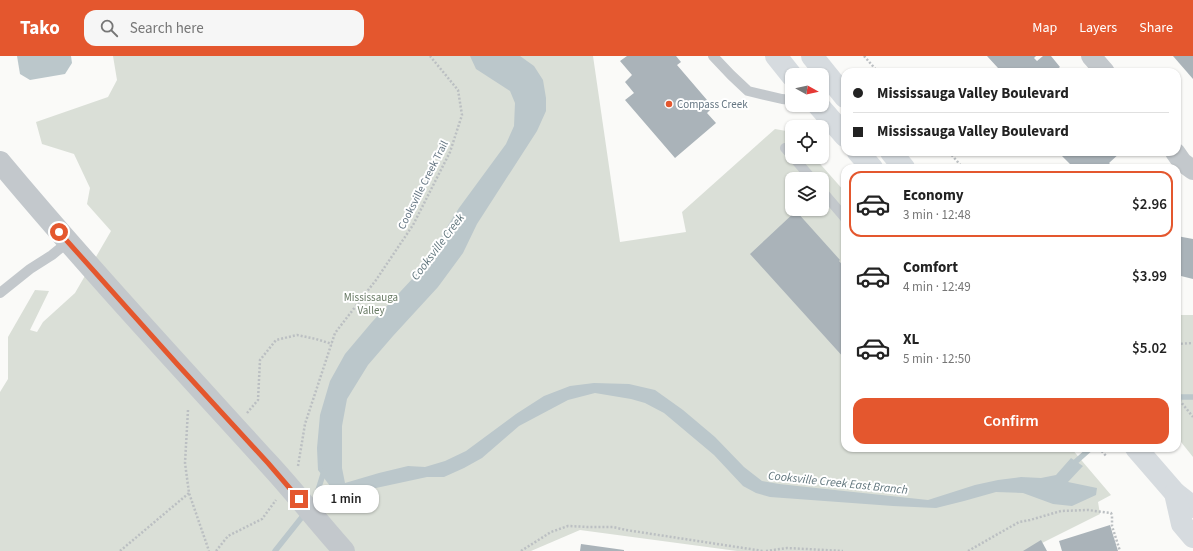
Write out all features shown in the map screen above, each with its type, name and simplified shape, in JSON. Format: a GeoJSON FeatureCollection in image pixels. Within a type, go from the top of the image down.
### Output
{"type":"FeatureCollection","features":[{"type":"Feature","properties":{"kind":"main road"},"geometry":{"type":"LineString","coordinates":[[776,56],[786,68]]}},
{"type":"Feature","properties":{"kind":"main road"},"geometry":{"type":"LineString","coordinates":[[812,56],[841,92]]}},
{"type":"Feature","properties":{"kind":"main road"},"geometry":{"type":"LineString","coordinates":[[824,112],[841,131]]}},
{"type":"Feature","properties":{"kind":"main road"},"geometry":{"type":"LineString","coordinates":[[862,156],[868,164]]}},
{"type":"Feature","properties":{"kind":"main road"},"geometry":{"type":"LineString","coordinates":[[894,156],[901,164]]}},
{"type":"Feature","properties":{"kind":"main road"},"geometry":{"type":"LineString","coordinates":[[1139,452],[1175,493],[1193,507]]}},
{"type":"Feature","properties":{"kind":"main road"},"geometry":{"type":"LineString","coordinates":[[1175,493],[1182,524],[1193,537]]}},
{"type":"Feature","properties":{"kind":"street"},"geometry":{"type":"LineString","coordinates":[[1091,56],[1102,68]]}},
{"type":"Feature","properties":{"kind":"street"},"geometry":{"type":"LineString","coordinates":[[1178,156],[1182,162],[1193,170]]}},
{"type":"Feature","properties":{"kind":"street"},"geometry":{"type":"LineString","coordinates":[[0,162],[68,242],[268,463],[344,551]]}},
{"type":"Feature","properties":{"kind":"lane"},"geometry":{"type":"LineString","coordinates":[[713,56],[748,91],[785,99]]}},
{"type":"Feature","properties":{"kind":"lane"},"geometry":{"type":"LineString","coordinates":[[799,164],[806,172]]}},
{"type":"Feature","properties":{"kind":"lane"},"geometry":{"type":"LineString","coordinates":[[829,199],[841,213]]}},
{"type":"Feature","properties":{"kind":"lane"},"geometry":{"type":"LineString","coordinates":[[0,293],[30,268],[52,255],[68,242]]}},
{"type":"Feature","properties":{"kind":"path","name":"Cooksville Creek Trail"},"geometry":{"type":"LineString","coordinates":[[305,424],[335,332],[376,280],[413,226],[450,152],[462,115],[458,90],[430,56]]}},
{"type":"Feature","properties":{"kind":"path"},"geometry":{"type":"LineString","coordinates":[[864,56],[874,68]]}},
{"type":"Feature","properties":{"kind":"path"},"geometry":{"type":"LineString","coordinates":[[952,156],[960,164]]}},
{"type":"Feature","properties":{"kind":"path"},"geometry":{"type":"LineString","coordinates":[[235,427],[258,400],[260,360],[276,340],[297,335],[332,344]]}},
{"type":"Feature","properties":{"kind":"path"},"geometry":{"type":"LineString","coordinates":[[1181,344],[1193,343]]}},
{"type":"Feature","properties":{"kind":"path"},"geometry":{"type":"LineString","coordinates":[[1181,402],[1193,417]]}},
{"type":"Feature","properties":{"kind":"path"},"geometry":{"type":"LineString","coordinates":[[188,410],[184,463],[189,493],[209,551]]}},
{"type":"Feature","properties":{"kind":"path"},"geometry":{"type":"LineString","coordinates":[[1103,452],[1107,457]]}},
{"type":"Feature","properties":{"kind":"path"},"geometry":{"type":"LineString","coordinates":[[120,551],[189,493]]}},
{"type":"Feature","properties":{"kind":"path"},"geometry":{"type":"LineString","coordinates":[[968,551],[1019,522],[1061,511],[1088,510],[1111,513],[1112,526],[1120,551]]}},
{"type":"Feature","properties":{"kind":"path"},"geometry":{"type":"LineString","coordinates":[[216,551],[228,536],[262,518]]}},
{"type":"Feature","properties":{"kind":"path"},"geometry":{"type":"LineString","coordinates":[[521,551],[551,532],[568,526],[613,527],[764,551],[787,548],[843,551]]}},
{"type":"Feature","properties":{"kind":"green space","name":"Mississauga Valley"},"geometry":{"type":"Polygon","coordinates":[[[113,56],[593,56],[620,242],[686,232],[682,212],[775,129],[785,131],[785,164],[820,164],[827,172],[785,172],[785,216],[829,216],[829,174],[841,187],[841,452],[1074,452],[1111,495],[1098,502],[1100,514],[1026,551],[737,551],[580,530],[531,551],[0,551],[0,392],[8,379],[8,337],[35,290],[49,291],[30,330],[37,332],[43,322],[75,293],[111,231],[87,204],[90,188],[74,154],[42,144],[36,122],[108,97],[117,80],[113,56]]]}},
{"type":"Feature","properties":{"kind":"green space"},"geometry":{"type":"Polygon","coordinates":[[[1181,315],[1193,315],[1193,457],[1181,442],[1181,315]]]}},
{"type":"Feature","properties":{"kind":"water"},"geometry":{"type":"Polygon","coordinates":[[[17,56],[71,56],[72,63],[65,74],[30,80],[20,74],[17,56]]]}},
{"type":"Feature","properties":{"kind":"water"},"geometry":{"type":"Polygon","coordinates":[[[470,56],[520,56],[534,66],[543,80],[546,98],[546,111],[537,131],[477,224],[463,253],[438,287],[368,365],[347,399],[342,426],[342,468],[345,483],[408,466],[425,467],[445,461],[466,451],[516,414],[544,396],[570,386],[594,383],[629,384],[655,390],[683,410],[715,437],[744,467],[762,481],[928,500],[975,485],[998,480],[1021,477],[1041,478],[1056,475],[1071,458],[1083,466],[1068,482],[1097,488],[1096,495],[1072,506],[1053,504],[1023,493],[996,492],[936,508],[770,497],[756,493],[743,486],[714,455],[664,413],[645,403],[595,393],[568,400],[519,426],[482,458],[444,477],[427,477],[362,491],[342,502],[318,470],[317,448],[320,415],[330,381],[345,354],[372,322],[414,277],[459,208],[506,144],[514,126],[515,103],[510,91],[476,69],[470,56]]]}},
{"type":"Feature","properties":{"kind":"building","name":"Compass Creek"},"geometry":{"type":"Polygon","coordinates":[[[627,56],[676,56],[681,62],[677,65],[713,107],[707,113],[716,123],[675,158],[625,100],[634,93],[625,82],[632,75],[620,61],[627,56]]]}},
{"type":"Feature","properties":{"kind":"building"},"geometry":{"type":"Polygon","coordinates":[[[987,56],[1036,56],[1034,58],[1037,61],[1043,56],[1051,56],[1060,67],[1059,68],[998,68],[987,56]]]}},
{"type":"Feature","properties":{"kind":"building"},"geometry":{"type":"Polygon","coordinates":[[[1173,56],[1193,56],[1193,79],[1173,56]]]}},
{"type":"Feature","properties":{"kind":"building"},"geometry":{"type":"Polygon","coordinates":[[[1062,156],[1117,156],[1109,163],[1110,164],[1070,164],[1062,156]]]}},
{"type":"Feature","properties":{"kind":"building"},"geometry":{"type":"Polygon","coordinates":[[[791,216],[800,216],[840,260],[841,355],[750,254],[791,216]]]}},
{"type":"Feature","properties":{"kind":"building"},"geometry":{"type":"Polygon","coordinates":[[[1181,237],[1193,239],[1193,279],[1181,276],[1181,237]]]}},
{"type":"Feature","properties":{"kind":"building"},"geometry":{"type":"Polygon","coordinates":[[[1110,525],[1118,551],[1062,551],[1059,541],[1110,525]]]}},
{"type":"Feature","properties":{"kind":"building"},"geometry":{"type":"Polygon","coordinates":[[[1041,540],[1047,551],[1023,551],[1041,540]]]}},
{"type":"Feature","properties":{"kind":"building"},"geometry":{"type":"Polygon","coordinates":[[[581,544],[624,550],[624,551],[580,551],[581,544]]]}},
{"type":"Feature","properties":{"kind":"waterway","name":"Cooksville Creek East Branch"},"geometry":{"type":"LineString","coordinates":[[1181,397],[1193,397]]}},
{"type":"Feature","properties":{"kind":"waterway","name":"Cooksville Creek East Branch"},"geometry":{"type":"LineString","coordinates":[[1072,465],[1087,452]]}},
{"type":"Feature","properties":{"kind":"waterway","name":"Cooksville Creek"},"geometry":{"type":"LineString","coordinates":[[314,503],[324,471]]}},
{"type":"Feature","properties":{"kind":"waterway","name":"Cooksville Creek East Branch"},"geometry":{"type":"LineString","coordinates":[[315,502],[340,491]]}},
{"type":"Feature","properties":{"kind":"waterway","name":"Cooksville Creek"},"geometry":{"type":"LineString","coordinates":[[275,551],[306,512]]}},
{"type":"Feature","properties":{"kind":"place","name":"Compass Creek"},"geometry":{"type":"Point","coordinates":[669,104]}},
{"type":"Feature","properties":{"kind":"route"},"geometry":{"type":"LineString","coordinates":[[59,232],[299,499]]}}]}
